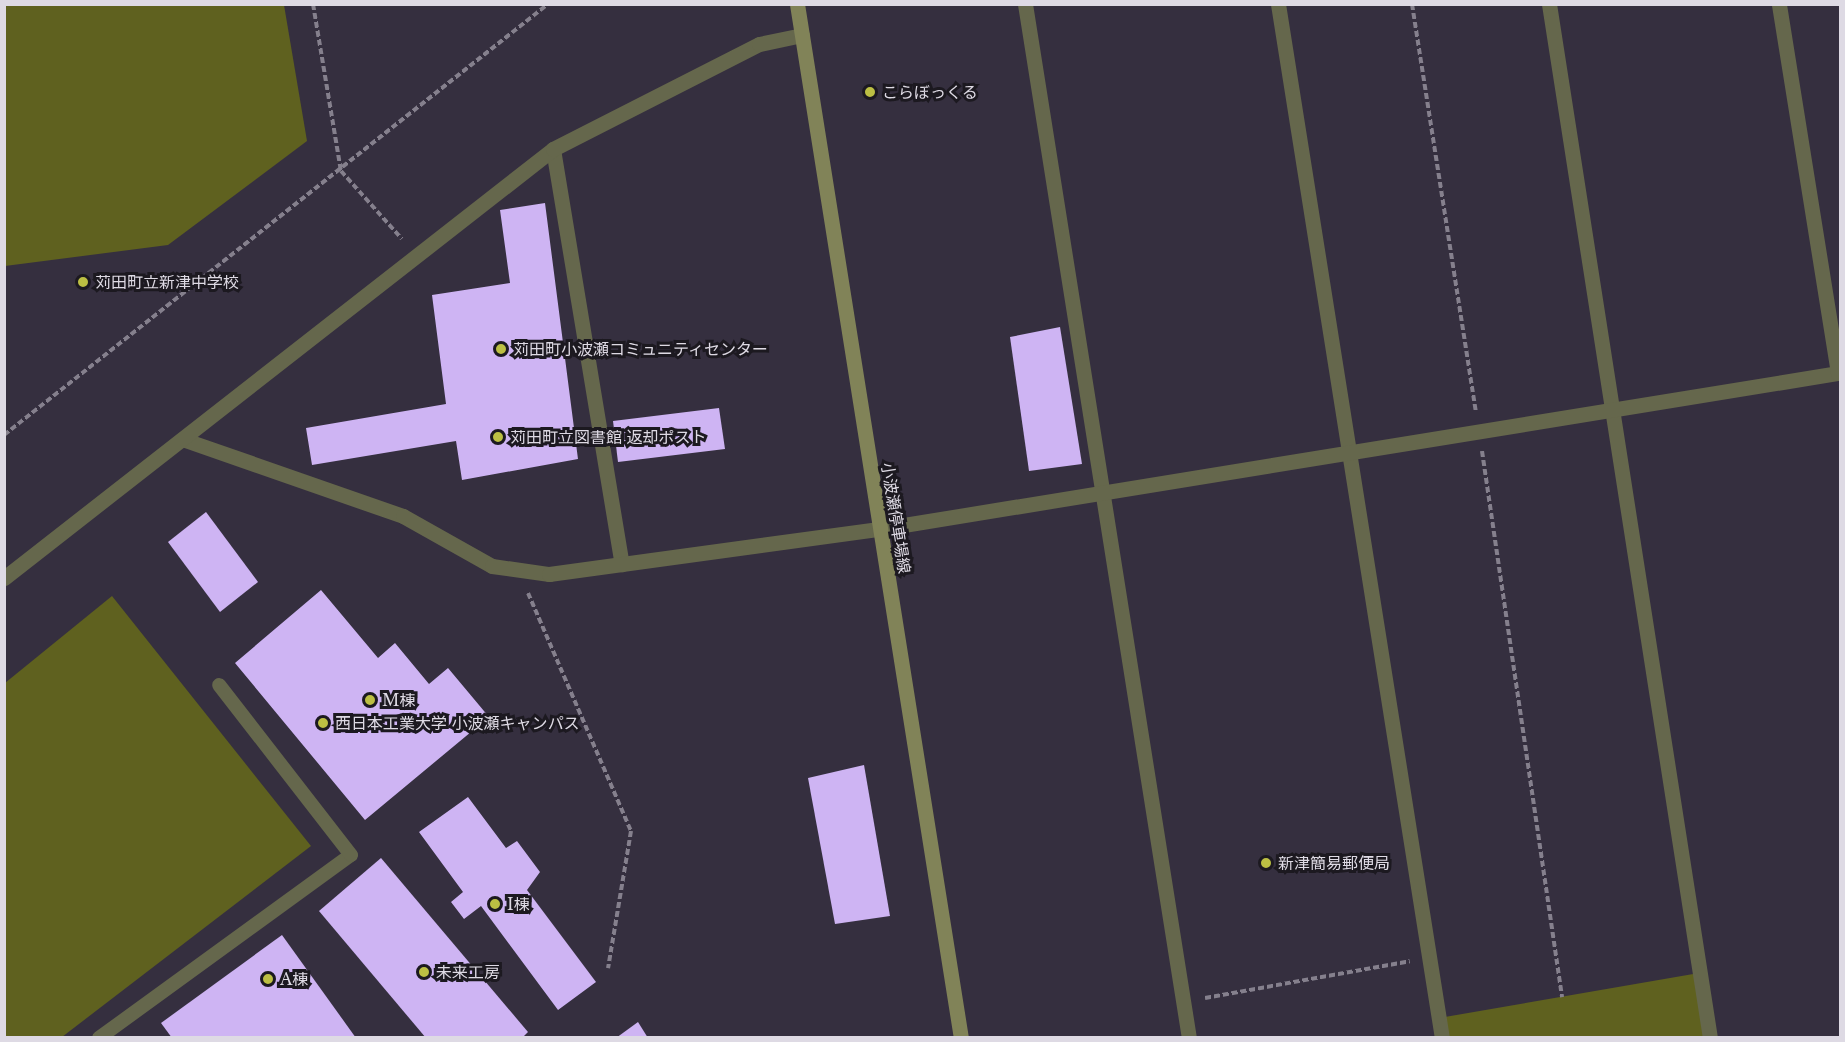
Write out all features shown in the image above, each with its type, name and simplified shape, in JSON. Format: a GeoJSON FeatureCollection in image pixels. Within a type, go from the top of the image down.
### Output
{"type":"FeatureCollection","features":[{"type":"Feature","properties":{"kind":"main road","name":"小波瀬停車場線"},"geometry":{"type":"LineString","coordinates":[[797,4],[961,1038]]}},
{"type":"Feature","properties":{"kind":"street"},"geometry":{"type":"LineString","coordinates":[[1025,4],[1189,1038]]}},
{"type":"Feature","properties":{"kind":"street"},"geometry":{"type":"LineString","coordinates":[[1278,4],[1347,453],[1442,1038]]}},
{"type":"Feature","properties":{"kind":"street"},"geometry":{"type":"LineString","coordinates":[[1549,4],[1710,1038]]}},
{"type":"Feature","properties":{"kind":"street"},"geometry":{"type":"LineString","coordinates":[[185,440],[403,516],[492,566],[519,573],[549,574],[879,529],[1611,408],[1840,378],[1779,4]]}},
{"type":"Feature","properties":{"kind":"street"},"geometry":{"type":"LineString","coordinates":[[4,578],[185,440],[553,149],[759,44],[802,35]]}},
{"type":"Feature","properties":{"kind":"street"},"geometry":{"type":"LineString","coordinates":[[553,149],[622,564]]}},
{"type":"Feature","properties":{"kind":"lane"},"geometry":{"type":"LineString","coordinates":[[99,1038],[351,855],[219,685]]}},
{"type":"Feature","properties":{"kind":"path"},"geometry":{"type":"LineString","coordinates":[[313,4],[340,171],[417,256]]}},
{"type":"Feature","properties":{"kind":"path"},"geometry":{"type":"LineString","coordinates":[[1412,4],[1479,430],[1562,997]]}},
{"type":"Feature","properties":{"kind":"path"},"geometry":{"type":"LineString","coordinates":[[4,435],[548,5]]}},
{"type":"Feature","properties":{"kind":"path"},"geometry":{"type":"LineString","coordinates":[[519,573],[631,831],[608,968]]}},
{"type":"Feature","properties":{"kind":"path"},"geometry":{"type":"LineString","coordinates":[[1183,1002],[1428,957]]}},
{"type":"Feature","properties":{"kind":"shaded area","name":"苅田町立新津中学校"},"geometry":{"type":"Polygon","coordinates":[[[4,5],[284,5],[307,141],[168,245],[5,266],[4,5]]]}},
{"type":"Feature","properties":{"kind":"shaded area"},"geometry":{"type":"Polygon","coordinates":[[[112,596],[311,846],[62,1037],[5,1037],[5,683],[112,596]]]}},
{"type":"Feature","properties":{"kind":"shaded area"},"geometry":{"type":"Polygon","coordinates":[[[1699,973],[1710,1037],[1442,1037],[1439,1018],[1699,973]]]}},
{"type":"Feature","properties":{"kind":"building","name":"苅田町小波瀬コミュニティセンター"},"geometry":{"type":"Polygon","coordinates":[[[545,203],[578,459],[462,480],[456,441],[312,465],[306,428],[446,404],[432,295],[510,283],[500,210],[545,203]]]}},
{"type":"Feature","properties":{"kind":"building"},"geometry":{"type":"Polygon","coordinates":[[[1060,327],[1082,464],[1029,471],[1010,337],[1060,327]]]}},
{"type":"Feature","properties":{"kind":"building"},"geometry":{"type":"Polygon","coordinates":[[[719,408],[725,449],[618,462],[613,421],[719,408]]]}},
{"type":"Feature","properties":{"kind":"building"},"geometry":{"type":"Polygon","coordinates":[[[206,512],[258,582],[220,612],[168,542],[206,512]]]}},
{"type":"Feature","properties":{"kind":"building","name":"M棟"},"geometry":{"type":"Polygon","coordinates":[[[321,590],[378,658],[395,643],[429,684],[448,668],[489,717],[365,820],[235,663],[321,590]]]}},
{"type":"Feature","properties":{"kind":"building"},"geometry":{"type":"Polygon","coordinates":[[[864,765],[890,916],[835,924],[808,778],[864,765]]]}},
{"type":"Feature","properties":{"kind":"building","name":"I棟"},"geometry":{"type":"Polygon","coordinates":[[[468,797],[506,848],[517,841],[540,872],[527,890],[596,982],[558,1010],[481,906],[464,919],[451,902],[463,892],[419,832],[468,797]]]}},
{"type":"Feature","properties":{"kind":"building","name":"未来工房"},"geometry":{"type":"Polygon","coordinates":[[[381,858],[528,1032],[522,1038],[426,1038],[319,911],[381,858]]]}},
{"type":"Feature","properties":{"kind":"building","name":"A棟"},"geometry":{"type":"Polygon","coordinates":[[[282,935],[356,1038],[172,1038],[161,1023],[282,935]]]}},
{"type":"Feature","properties":{"kind":"building"},"geometry":{"type":"Polygon","coordinates":[[[638,1022],[648,1038],[616,1038],[638,1022]]]}},
{"type":"Feature","properties":{"kind":"place","name":"こらぼっくる"},"geometry":{"type":"Point","coordinates":[870,92]}},
{"type":"Feature","properties":{"kind":"place","name":"苅田町立新津中学校"},"geometry":{"type":"Point","coordinates":[83,282]}},
{"type":"Feature","properties":{"kind":"place","name":"苅田町小波瀬コミュニティセンター"},"geometry":{"type":"Point","coordinates":[501,349]}},
{"type":"Feature","properties":{"kind":"place","name":"苅田町立図書館 返却ポスト"},"geometry":{"type":"Point","coordinates":[498,437]}},
{"type":"Feature","properties":{"kind":"place","name":"M棟"},"geometry":{"type":"Point","coordinates":[370,700]}},
{"type":"Feature","properties":{"kind":"place","name":"西日本工業大学 小波瀬キャンパス"},"geometry":{"type":"Point","coordinates":[323,723]}},
{"type":"Feature","properties":{"kind":"place","name":"新津簡易郵便局"},"geometry":{"type":"Point","coordinates":[1266,863]}},
{"type":"Feature","properties":{"kind":"place","name":"I棟"},"geometry":{"type":"Point","coordinates":[495,904]}},
{"type":"Feature","properties":{"kind":"place","name":"未来工房"},"geometry":{"type":"Point","coordinates":[424,972]}},
{"type":"Feature","properties":{"kind":"place","name":"A棟"},"geometry":{"type":"Point","coordinates":[268,979]}}]}
